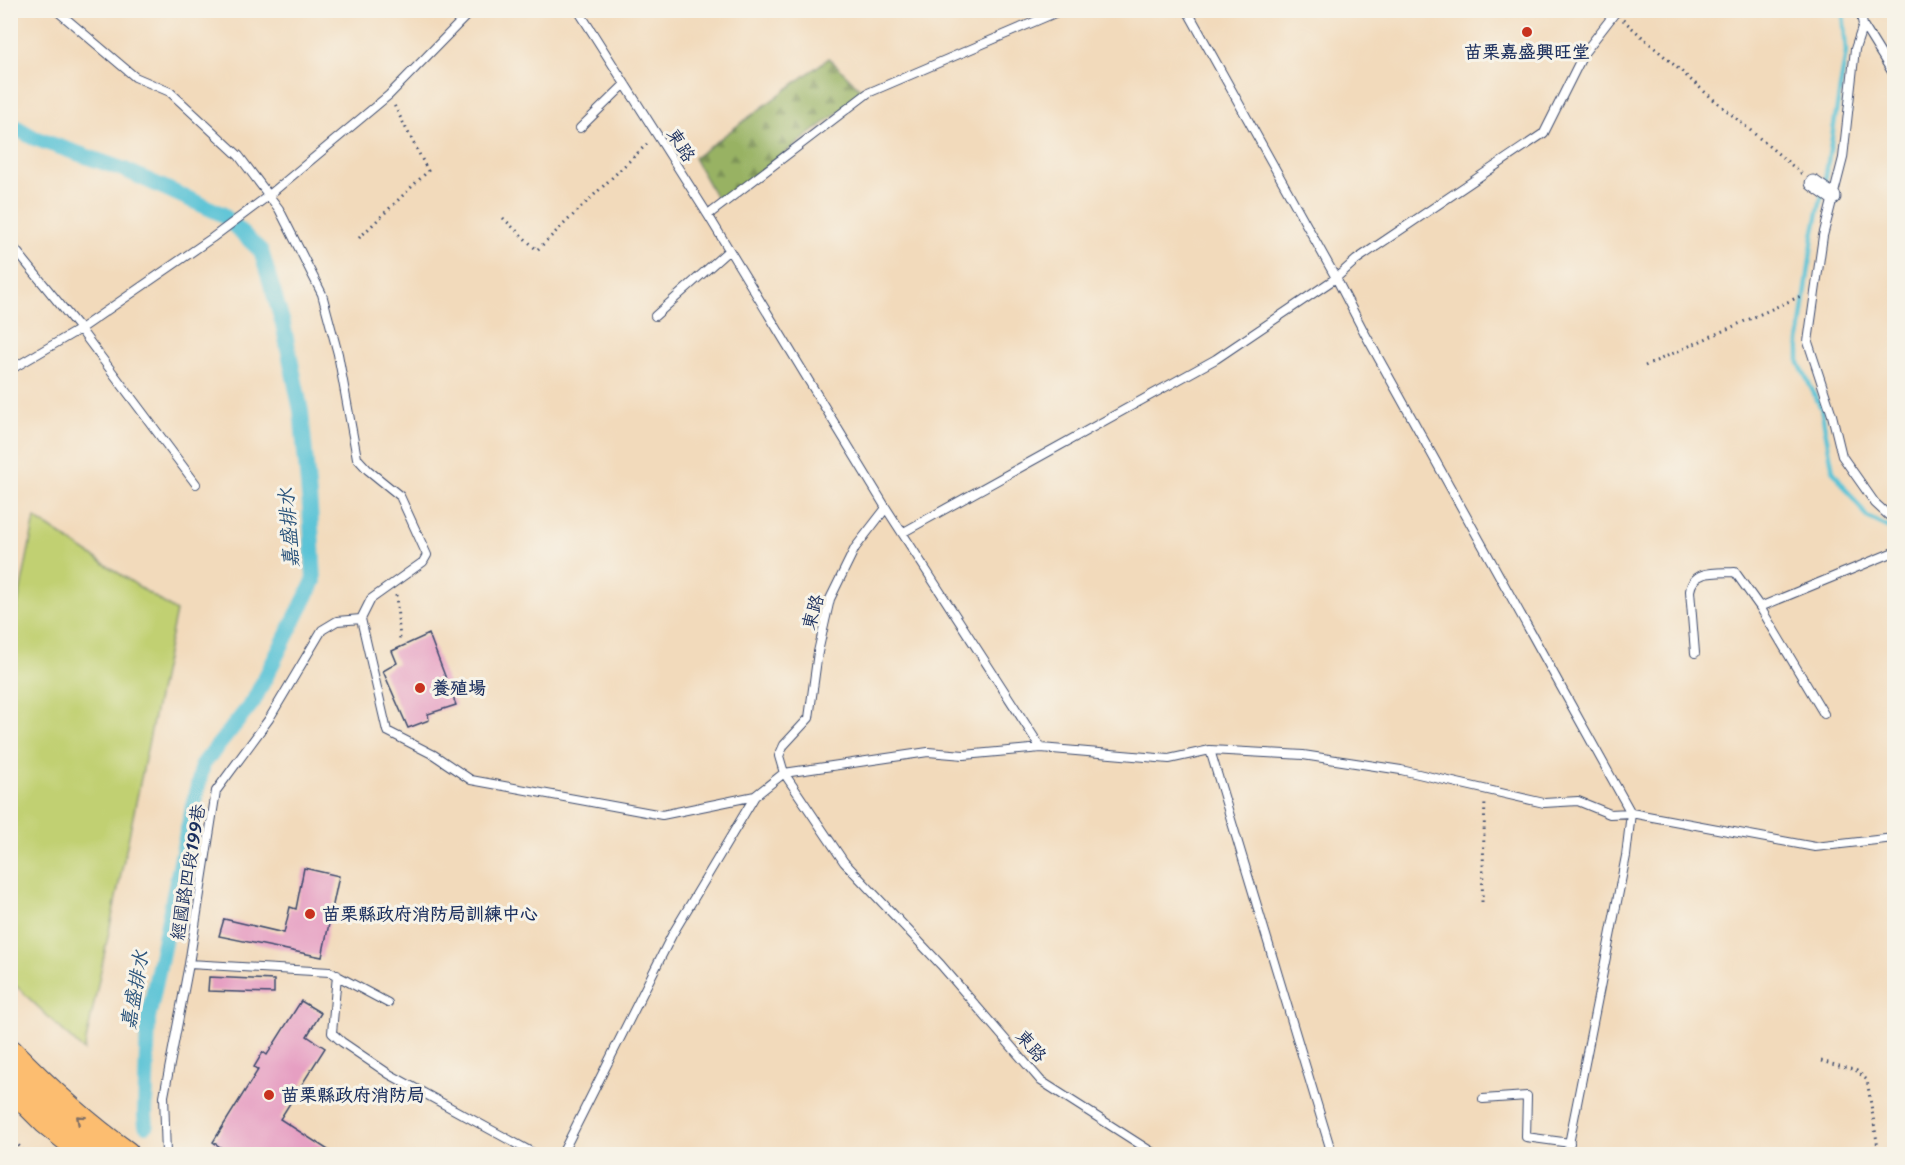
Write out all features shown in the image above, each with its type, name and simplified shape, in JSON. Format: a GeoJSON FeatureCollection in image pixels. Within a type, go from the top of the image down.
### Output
{"type":"FeatureCollection","features":[{"type":"Feature","properties":{"kind":"main road"},"geometry":{"type":"LineString","coordinates":[[10,1052],[45,1088],[90,1128],[126,1155]]}},
{"type":"Feature","properties":{"kind":"main road"},"geometry":{"type":"LineString","coordinates":[[10,1085],[46,1121],[87,1155]]}},
{"type":"Feature","properties":{"kind":"street"},"geometry":{"type":"LineString","coordinates":[[1813,183],[1833,197]]}},
{"type":"Feature","properties":{"kind":"lane"},"geometry":{"type":"LineString","coordinates":[[56,10],[135,77],[170,93],[238,156],[279,208],[322,294],[338,354],[357,458],[400,496],[427,555],[423,562],[371,599],[362,619],[387,731],[434,755],[471,780],[662,815],[755,796]]}},
{"type":"Feature","properties":{"kind":"lane"},"geometry":{"type":"LineString","coordinates":[[10,370],[80,329],[212,238],[268,196],[389,95],[472,10]]}},
{"type":"Feature","properties":{"kind":"lane","name":"東路"},"geometry":{"type":"LineString","coordinates":[[578,10],[708,215],[886,508],[855,548],[830,599],[818,652],[808,718],[784,745],[778,756],[784,773],[844,862],[941,965],[1041,1081],[1155,1155]]}},
{"type":"Feature","properties":{"kind":"lane"},"geometry":{"type":"LineString","coordinates":[[708,215],[868,93],[1062,10]]}},
{"type":"Feature","properties":{"kind":"lane"},"geometry":{"type":"LineString","coordinates":[[1187,10],[1631,813],[1626,856],[1568,1155]]}},
{"type":"Feature","properties":{"kind":"lane"},"geometry":{"type":"LineString","coordinates":[[1860,10],[1863,25],[1894,75]]}},
{"type":"Feature","properties":{"kind":"lane"},"geometry":{"type":"LineString","coordinates":[[902,533],[1216,359],[1336,278],[1356,260],[1544,133],[1584,54],[1618,12]]}},
{"type":"Feature","properties":{"kind":"lane"},"geometry":{"type":"LineString","coordinates":[[1863,25],[1855,50],[1843,158],[1823,236],[1808,342],[1832,415],[1842,456],[1875,503],[1888,515],[1894,517]]}},
{"type":"Feature","properties":{"kind":"lane"},"geometry":{"type":"LineString","coordinates":[[580,128],[625,84]]}},
{"type":"Feature","properties":{"kind":"lane"},"geometry":{"type":"LineString","coordinates":[[10,243],[80,329],[196,484]]}},
{"type":"Feature","properties":{"kind":"lane"},"geometry":{"type":"LineString","coordinates":[[655,316],[729,250]]}},
{"type":"Feature","properties":{"kind":"lane"},"geometry":{"type":"LineString","coordinates":[[886,508],[1041,748]]}},
{"type":"Feature","properties":{"kind":"lane"},"geometry":{"type":"LineString","coordinates":[[1760,607],[1894,552]]}},
{"type":"Feature","properties":{"kind":"lane"},"geometry":{"type":"LineString","coordinates":[[1695,653],[1691,582],[1698,575],[1735,572],[1760,607],[1824,714]]}},
{"type":"Feature","properties":{"kind":"lane","name":"經國路四段199巷"},"geometry":{"type":"LineString","coordinates":[[166,1155],[164,1096],[189,964],[216,791],[269,719],[322,630],[337,621],[362,619]]}},
{"type":"Feature","properties":{"kind":"lane"},"geometry":{"type":"LineString","coordinates":[[562,1155],[672,935],[755,796],[784,773],[928,752],[964,756],[1041,748],[1169,759],[1210,750],[1303,755],[1401,770],[1544,802],[1578,801],[1610,814],[1631,813],[1815,847],[1894,838]]}},
{"type":"Feature","properties":{"kind":"lane"},"geometry":{"type":"LineString","coordinates":[[1210,750],[1332,1155]]}},
{"type":"Feature","properties":{"kind":"lane"},"geometry":{"type":"LineString","coordinates":[[189,964],[330,972],[388,1003]]}},
{"type":"Feature","properties":{"kind":"lane"},"geometry":{"type":"LineString","coordinates":[[336,975],[332,1033],[389,1074],[535,1155]]}},
{"type":"Feature","properties":{"kind":"lane"},"geometry":{"type":"LineString","coordinates":[[1483,1099],[1527,1096],[1526,1137],[1570,1143]]}},
{"type":"Feature","properties":{"kind":"path"},"geometry":{"type":"LineString","coordinates":[[1618,12],[1699,87],[1813,183]]}},
{"type":"Feature","properties":{"kind":"path"},"geometry":{"type":"LineString","coordinates":[[359,238],[428,171],[389,95]]}},
{"type":"Feature","properties":{"kind":"path"},"geometry":{"type":"LineString","coordinates":[[503,218],[537,250],[657,135]]}},
{"type":"Feature","properties":{"kind":"path"},"geometry":{"type":"LineString","coordinates":[[1645,366],[1797,298]]}},
{"type":"Feature","properties":{"kind":"path"},"geometry":{"type":"LineString","coordinates":[[394,584],[400,639]]}},
{"type":"Feature","properties":{"kind":"path"},"geometry":{"type":"LineString","coordinates":[[1482,902],[1485,789]]}},
{"type":"Feature","properties":{"kind":"path"},"geometry":{"type":"LineString","coordinates":[[1821,1061],[1857,1071],[1867,1080],[1879,1155]]}},
{"type":"Feature","properties":{"kind":"path"},"geometry":{"type":"LineString","coordinates":[[10,1137],[27,1155]]}},
{"type":"Feature","properties":{"kind":"green space"},"geometry":{"type":"Polygon","coordinates":[[[829,58],[864,93],[719,203],[694,158],[829,58]]]}},
{"type":"Feature","properties":{"kind":"green space"},"geometry":{"type":"Polygon","coordinates":[[[35,518],[176,611],[84,1051],[11,981],[11,639],[35,518]]]}},
{"type":"Feature","properties":{"kind":"building","name":"養殖場"},"geometry":{"type":"Polygon","coordinates":[[[429,634],[456,705],[428,714],[429,720],[408,728],[383,671],[397,663],[392,651],[429,634]]]}},
{"type":"Feature","properties":{"kind":"building","name":"苗栗縣政府消防局訓練中心"},"geometry":{"type":"Polygon","coordinates":[[[304,868],[339,876],[322,957],[219,936],[224,919],[284,933],[290,907],[296,909],[304,868]]]}},
{"type":"Feature","properties":{"kind":"building"},"geometry":{"type":"Polygon","coordinates":[[[209,977],[274,980],[274,993],[208,991],[209,977]]]}},
{"type":"Feature","properties":{"kind":"building","name":"苗栗縣政府消防局"},"geometry":{"type":"Polygon","coordinates":[[[301,1001],[321,1013],[307,1036],[325,1048],[280,1119],[336,1155],[232,1155],[213,1142],[258,1070],[254,1067],[263,1052],[267,1055],[301,1001]]]}},
{"type":"Feature","properties":{"kind":"waterway"},"geometry":{"type":"LineString","coordinates":[[1824,186],[1846,52],[1843,10]]}},
{"type":"Feature","properties":{"kind":"waterway","name":"嘉盛排水"},"geometry":{"type":"LineString","coordinates":[[10,124],[34,138],[125,170],[222,214],[261,251],[283,324],[301,411],[314,581],[253,702],[203,764],[148,1019],[146,1125]]}},
{"type":"Feature","properties":{"kind":"waterway"},"geometry":{"type":"LineString","coordinates":[[1822,194],[1813,236],[1799,342],[1799,363],[1821,408],[1833,471],[1867,517],[1894,530]]}},
{"type":"Feature","properties":{"kind":"place","name":"苗栗嘉盛興旺堂"},"geometry":{"type":"Point","coordinates":[1527,32]}},
{"type":"Feature","properties":{"kind":"place","name":"養殖場"},"geometry":{"type":"Point","coordinates":[420,688]}},
{"type":"Feature","properties":{"kind":"place","name":"苗栗縣政府消防局訓練中心"},"geometry":{"type":"Point","coordinates":[310,914]}},
{"type":"Feature","properties":{"kind":"place","name":"苗栗縣政府消防局"},"geometry":{"type":"Point","coordinates":[269,1095]}}]}
